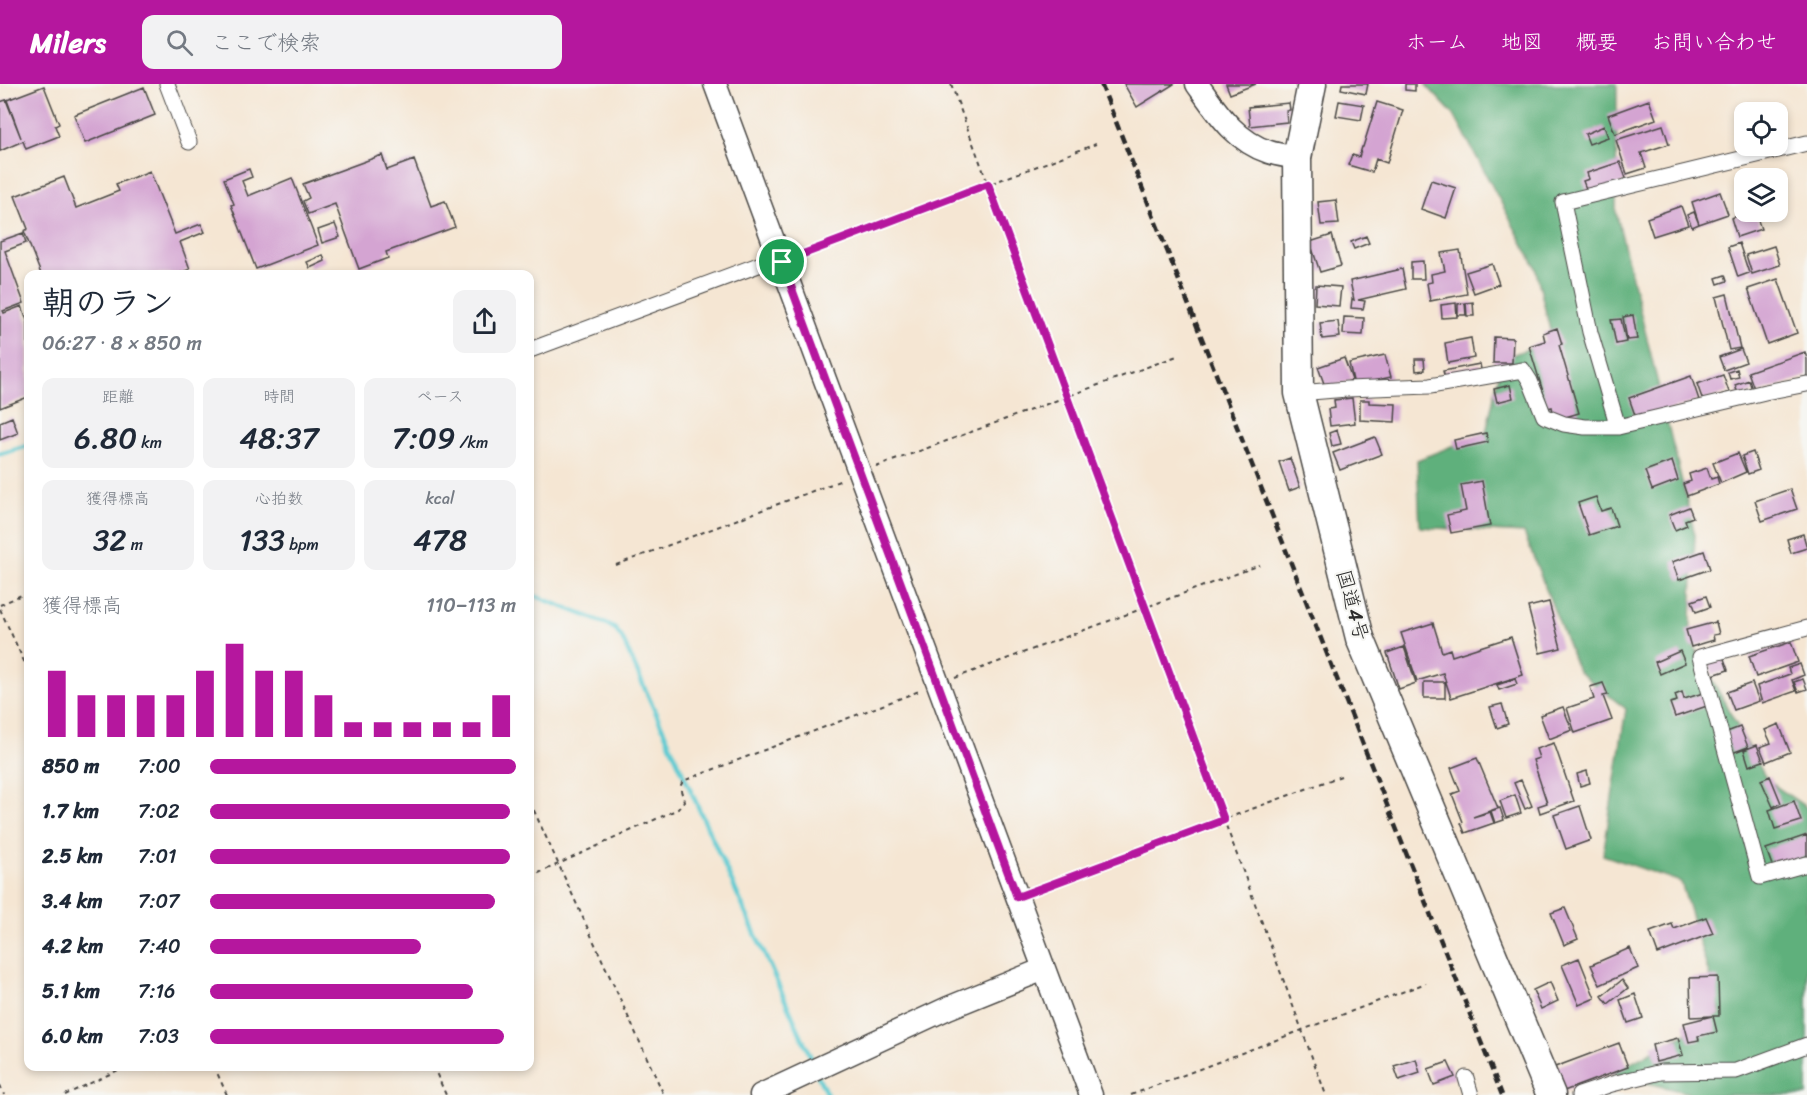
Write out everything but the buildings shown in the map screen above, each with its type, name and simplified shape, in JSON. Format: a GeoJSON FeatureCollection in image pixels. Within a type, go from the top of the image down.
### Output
{"type":"FeatureCollection","features":[{"type":"Feature","properties":{"kind":"highway","name":"国道4号"},"geometry":{"type":"LineString","coordinates":[[1312,84],[1297,158],[1299,393],[1360,638],[1551,1095]]}},
{"type":"Feature","properties":{"kind":"street"},"geometry":{"type":"LineString","coordinates":[[167,84],[189,142]]}},
{"type":"Feature","properties":{"kind":"street"},"geometry":{"type":"LineString","coordinates":[[715,84],[1090,1095]]}},
{"type":"Feature","properties":{"kind":"street"},"geometry":{"type":"LineString","coordinates":[[1197,84],[1232,129],[1248,143],[1270,152],[1297,158]]}},
{"type":"Feature","properties":{"kind":"street"},"geometry":{"type":"LineString","coordinates":[[1618,427],[1590,332],[1563,202],[1807,143]]}},
{"type":"Feature","properties":{"kind":"street"},"geometry":{"type":"LineString","coordinates":[[534,349],[781,260]]}},
{"type":"Feature","properties":{"kind":"street"},"geometry":{"type":"LineString","coordinates":[[1299,393],[1430,386],[1523,370],[1544,416],[1564,424],[1585,427],[1618,427],[1807,384]]}},
{"type":"Feature","properties":{"kind":"street"},"geometry":{"type":"LineString","coordinates":[[1807,628],[1700,657],[1760,877],[1807,864]]}},
{"type":"Feature","properties":{"kind":"street"},"geometry":{"type":"LineString","coordinates":[[760,1095],[948,1008],[1044,969]]}},
{"type":"Feature","properties":{"kind":"street"},"geometry":{"type":"LineString","coordinates":[[1579,1095],[1661,1072],[1736,1071],[1807,1045]]}},
{"type":"Feature","properties":{"kind":"street"},"geometry":{"type":"LineString","coordinates":[[1466,1078],[1471,1095]]}},
{"type":"Feature","properties":{"kind":"path"},"geometry":{"type":"LineString","coordinates":[[951,84],[1326,1095]]}},
{"type":"Feature","properties":{"kind":"path"},"geometry":{"type":"LineString","coordinates":[[781,260],[1096,144]]}},
{"type":"Feature","properties":{"kind":"path"},"geometry":{"type":"LineString","coordinates":[[616,565],[1177,356]]}},
{"type":"Feature","properties":{"kind":"path"},"geometry":{"type":"LineString","coordinates":[[534,875],[678,809],[684,801],[680,787],[683,781],[1260,565]]}},
{"type":"Feature","properties":{"kind":"path"},"geometry":{"type":"LineString","coordinates":[[24,594],[0,607],[24,661]]}},
{"type":"Feature","properties":{"kind":"path"},"geometry":{"type":"LineString","coordinates":[[1017,897],[1341,776]]}},
{"type":"Feature","properties":{"kind":"path"},"geometry":{"type":"LineString","coordinates":[[534,811],[664,1095]]}},
{"type":"Feature","properties":{"kind":"path"},"geometry":{"type":"LineString","coordinates":[[1131,1095],[1426,983]]}},
{"type":"Feature","properties":{"kind":"path"},"geometry":{"type":"LineString","coordinates":[[65,1095],[116,1071]]}},
{"type":"Feature","properties":{"kind":"path"},"geometry":{"type":"LineString","coordinates":[[216,1071],[227,1095]]}},
{"type":"Feature","properties":{"kind":"path"},"geometry":{"type":"LineString","coordinates":[[435,1071],[446,1095]]}},
{"type":"Feature","properties":{"kind":"path"},"geometry":{"type":"LineString","coordinates":[[0,1085],[4,1095]]}},
{"type":"Feature","properties":{"kind":"green space"},"geometry":{"type":"Polygon","coordinates":[[[1425,84],[1617,84],[1616,212],[1695,535],[1690,639],[1767,780],[1807,808],[1807,1095],[1689,1095],[1611,1074],[1721,1014],[1681,882],[1603,855],[1626,709],[1578,671],[1524,533],[1420,527],[1417,460],[1486,433],[1502,359],[1552,339],[1535,266],[1454,115],[1425,84]]]}},
{"type":"Feature","properties":{"kind":"waterway"},"geometry":{"type":"LineString","coordinates":[[0,454],[24,447]]}},
{"type":"Feature","properties":{"kind":"waterway"},"geometry":{"type":"LineString","coordinates":[[534,596],[607,624],[615,629],[622,638],[813,1062]]}},
{"type":"Feature","properties":{"kind":"waterway"},"geometry":{"type":"LineString","coordinates":[[818,1076],[827,1095]]}},
{"type":"Feature","properties":{"kind":"railway"},"geometry":{"type":"LineString","coordinates":[[1101,84],[1502,1095]]}},
{"type":"Feature","properties":{"kind":"route"},"geometry":{"type":"LineString","coordinates":[[988,184],[1224,820],[1017,897],[782,262],[988,184]]}}]}
